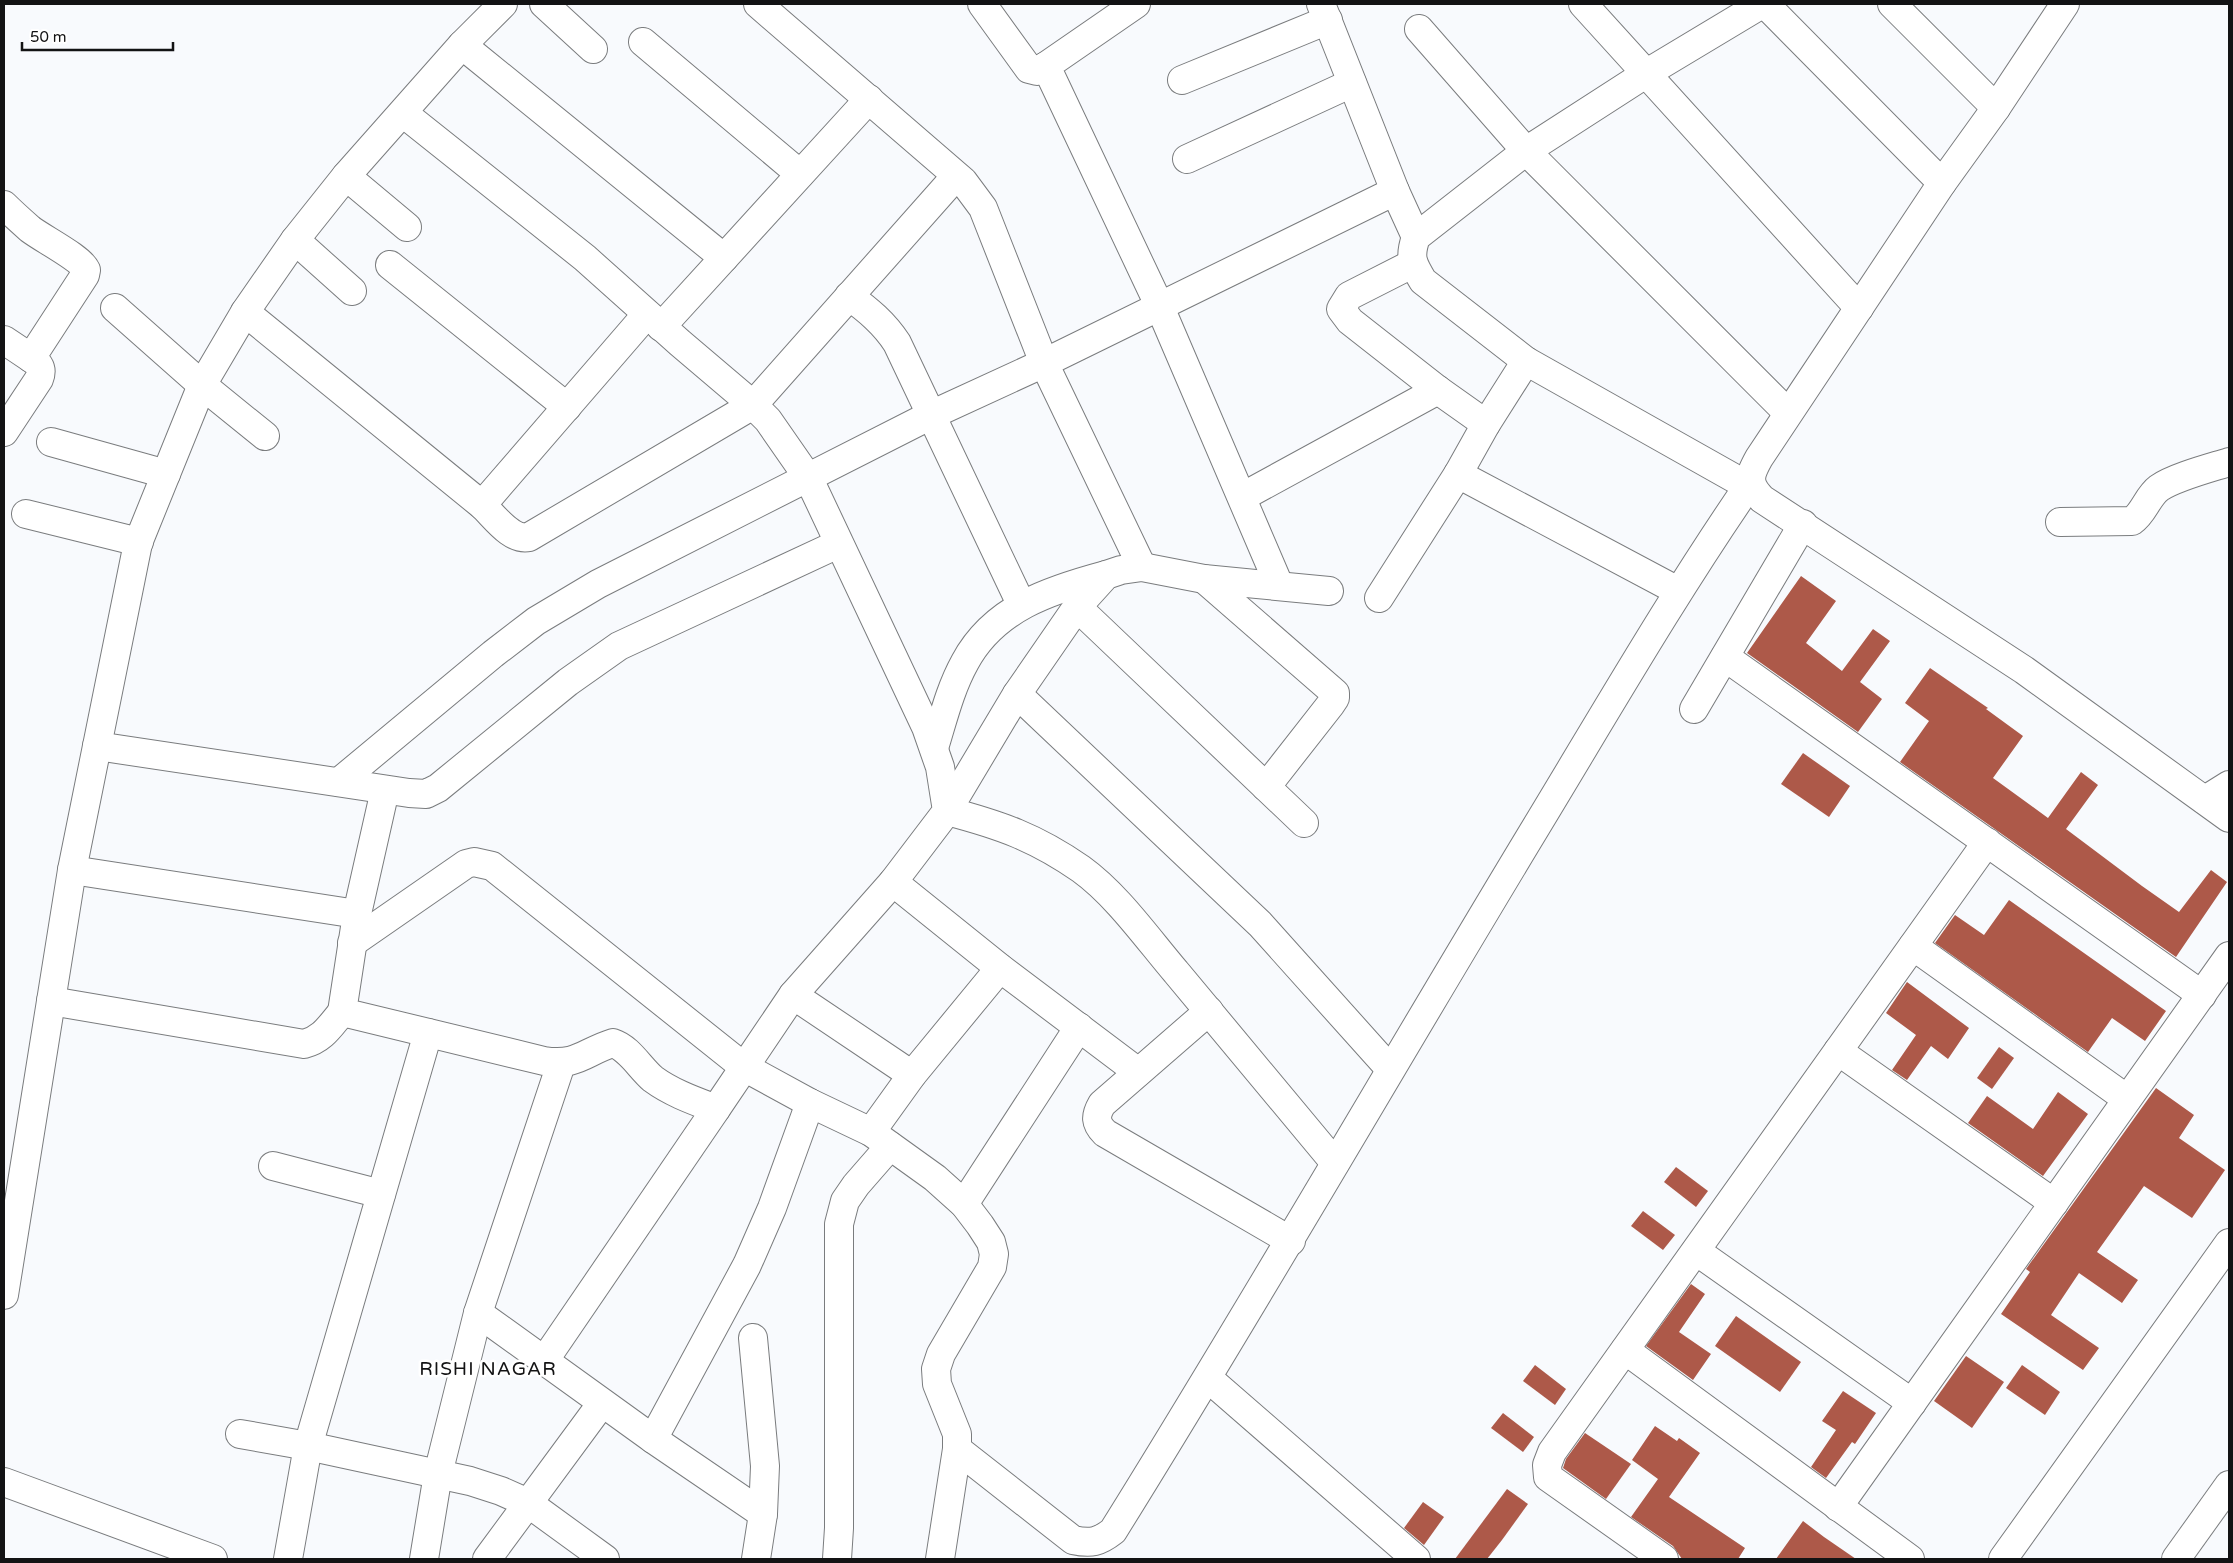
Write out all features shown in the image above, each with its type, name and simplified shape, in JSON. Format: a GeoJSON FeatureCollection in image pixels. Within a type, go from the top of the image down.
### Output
{"type":"FeatureCollection","features":[{"type":"Feature","properties":{"kind":"street"},"geometry":{"type":"LineString","coordinates":[[4,1295],[72,870],[139,542],[202,385],[245,312],[296,240],[346,176],[462,45],[503,4]]}},
{"type":"Feature","properties":{"kind":"street"},"geometry":{"type":"LineString","coordinates":[[544,4],[594,49]]}},
{"type":"Feature","properties":{"kind":"street"},"geometry":{"type":"LineString","coordinates":[[758,4],[956,176],[974,195],[983,208],[1044,363],[1142,567]]}},
{"type":"Feature","properties":{"kind":"street"},"geometry":{"type":"LineString","coordinates":[[982,4],[1029,69],[1037,71],[1136,4]]}},
{"type":"Feature","properties":{"kind":"street"},"geometry":{"type":"LineString","coordinates":[[1583,4],[1859,308]]}},
{"type":"Feature","properties":{"kind":"street"},"geometry":{"type":"LineString","coordinates":[[1942,183],[1763,4],[1647,73],[1526,150],[1416,237],[1412,249],[1412,264],[1423,281],[1526,361],[1749,484],[1762,499],[2024,670],[2229,818]]}},
{"type":"Feature","properties":{"kind":"street"},"geometry":{"type":"LineString","coordinates":[[1892,4],[1996,108]]}},
{"type":"Feature","properties":{"kind":"street"},"geometry":{"type":"LineString","coordinates":[[957,1449],[1073,1540],[1088,1544],[1102,1540],[1113,1531],[1291,1241],[1390,1068],[1678,591],[1749,484],[1751,472],[1788,413],[1942,183],[1996,108],[2055,8]]}},
{"type":"Feature","properties":{"kind":"street"},"geometry":{"type":"LineString","coordinates":[[1182,80],[1325,12],[1395,191],[1416,237]]}},
{"type":"Feature","properties":{"kind":"street"},"geometry":{"type":"LineString","coordinates":[[1419,29],[1526,150],[1788,413]]}},
{"type":"Feature","properties":{"kind":"street"},"geometry":{"type":"LineString","coordinates":[[643,42],[800,174]]}},
{"type":"Feature","properties":{"kind":"street"},"geometry":{"type":"LineString","coordinates":[[462,45],[724,258]]}},
{"type":"Feature","properties":{"kind":"street"},"geometry":{"type":"LineString","coordinates":[[1046,66],[1159,306],[1279,585]]}},
{"type":"Feature","properties":{"kind":"street"},"geometry":{"type":"LineString","coordinates":[[1187,159],[1352,83]]}},
{"type":"Feature","properties":{"kind":"street"},"geometry":{"type":"LineString","coordinates":[[482,505],[567,407],[654,320],[724,258],[869,99]]}},
{"type":"Feature","properties":{"kind":"street"},"geometry":{"type":"LineString","coordinates":[[403,113],[585,258],[768,420],[808,479],[934,748],[940,767],[947,811]]}},
{"type":"Feature","properties":{"kind":"street"},"geometry":{"type":"LineString","coordinates":[[346,176],[407,227]]}},
{"type":"Feature","properties":{"kind":"street"},"geometry":{"type":"LineString","coordinates":[[245,312],[482,505],[512,534],[522,538],[529,537],[753,405],[956,176]]}},
{"type":"Feature","properties":{"kind":"street"},"geometry":{"type":"LineString","coordinates":[[339,782],[492,654],[536,621],[598,584],[931,415],[1044,363],[1395,191]]}},
{"type":"Feature","properties":{"kind":"street"},"geometry":{"type":"LineString","coordinates":[[4,205],[43,239],[80,261],[86,270],[85,276],[31,358]]}},
{"type":"Feature","properties":{"kind":"street"},"geometry":{"type":"LineString","coordinates":[[296,240],[352,290]]}},
{"type":"Feature","properties":{"kind":"street"},"geometry":{"type":"LineString","coordinates":[[1412,264],[1349,296],[1341,309],[1350,321],[1438,390],[1486,424]]}},
{"type":"Feature","properties":{"kind":"street"},"geometry":{"type":"LineString","coordinates":[[390,265],[567,407]]}},
{"type":"Feature","properties":{"kind":"street"},"geometry":{"type":"LineString","coordinates":[[849,296],[875,315],[897,343],[1022,604]]}},
{"type":"Feature","properties":{"kind":"street"},"geometry":{"type":"LineString","coordinates":[[115,308],[202,385],[265,436]]}},
{"type":"Feature","properties":{"kind":"street"},"geometry":{"type":"LineString","coordinates":[[4,340],[31,358],[40,366],[42,372],[4,432]]}},
{"type":"Feature","properties":{"kind":"street"},"geometry":{"type":"LineString","coordinates":[[1379,598],[1458,474],[1486,424],[1526,361]]}},
{"type":"Feature","properties":{"kind":"street"},"geometry":{"type":"LineString","coordinates":[[1242,497],[1438,390]]}},
{"type":"Feature","properties":{"kind":"street"},"geometry":{"type":"LineString","coordinates":[[51,442],[166,474]]}},
{"type":"Feature","properties":{"kind":"street"},"geometry":{"type":"LineString","coordinates":[[2060,522],[2132,521],[2139,517],[2153,494],[2166,484],[2229,462]]}},
{"type":"Feature","properties":{"kind":"street"},"geometry":{"type":"LineString","coordinates":[[1458,474],[1678,591]]}},
{"type":"Feature","properties":{"kind":"street"},"geometry":{"type":"LineString","coordinates":[[26,514],[139,542]]}},
{"type":"Feature","properties":{"kind":"street"},"geometry":{"type":"LineString","coordinates":[[1694,709],[1803,524]]}},
{"type":"Feature","properties":{"kind":"street"},"geometry":{"type":"LineString","coordinates":[[97,746],[385,790],[426,794],[438,788],[568,682],[619,646],[838,544]]}},
{"type":"Feature","properties":{"kind":"street"},"geometry":{"type":"LineString","coordinates":[[934,748],[953,688],[965,662],[978,643],[993,626],[1022,604],[1060,588],[1121,570],[1142,567],[1204,578],[1329,591]]}},
{"type":"Feature","properties":{"kind":"street"},"geometry":{"type":"LineString","coordinates":[[544,1361],[793,995],[894,882],[947,811],[1017,694],[1077,607],[1106,575]]}},
{"type":"Feature","properties":{"kind":"street"},"geometry":{"type":"LineString","coordinates":[[1204,578],[1335,693],[1335,698],[1331,704],[1266,787]]}},
{"type":"Feature","properties":{"kind":"street"},"geometry":{"type":"LineString","coordinates":[[1077,607],[1304,823]]}},
{"type":"Feature","properties":{"kind":"street"},"geometry":{"type":"LineString","coordinates":[[1725,657],[2202,994]]}},
{"type":"Feature","properties":{"kind":"street"},"geometry":{"type":"LineString","coordinates":[[1017,694],[1260,924],[1390,1068]]}},
{"type":"Feature","properties":{"kind":"street"},"geometry":{"type":"LineString","coordinates":[[2205,800],[2229,785]]}},
{"type":"Feature","properties":{"kind":"street"},"geometry":{"type":"LineString","coordinates":[[51,1001],[304,1044],[316,1041],[324,1035],[342,1012],[357,914],[385,790]]}},
{"type":"Feature","properties":{"kind":"street"},"geometry":{"type":"LineString","coordinates":[[947,811],[997,824],[1020,833],[1083,870],[1131,918],[1335,1164]]}},
{"type":"Feature","properties":{"kind":"street"},"geometry":{"type":"LineString","coordinates":[[1664,1559],[1548,1477],[1547,1465],[1552,1452],[1986,842]]}},
{"type":"Feature","properties":{"kind":"street"},"geometry":{"type":"LineString","coordinates":[[352,944],[466,864],[474,862],[492,866],[744,1066],[810,1103],[881,1139],[934,1178],[964,1204],[991,1242],[994,1254],[992,1267],[941,1354],[936,1369],[937,1384],[957,1434],[957,1449],[940,1559]]}},
{"type":"Feature","properties":{"kind":"street"},"geometry":{"type":"LineString","coordinates":[[72,870],[357,914]]}},
{"type":"Feature","properties":{"kind":"street"},"geometry":{"type":"LineString","coordinates":[[894,882],[1000,968],[1138,1072]]}},
{"type":"Feature","properties":{"kind":"street"},"geometry":{"type":"LineString","coordinates":[[1913,946],[2127,1099]]}},
{"type":"Feature","properties":{"kind":"street"},"geometry":{"type":"LineString","coordinates":[[1838,1507],[2229,956]]}},
{"type":"Feature","properties":{"kind":"street"},"geometry":{"type":"LineString","coordinates":[[837,1559],[839,1528],[839,1224],[845,1201],[881,1139],[912,1075],[1000,968]]}},
{"type":"Feature","properties":{"kind":"street"},"geometry":{"type":"LineString","coordinates":[[793,995],[912,1075]]}},
{"type":"Feature","properties":{"kind":"street"},"geometry":{"type":"LineString","coordinates":[[1209,1011],[1102,1104],[1096,1115],[1098,1126],[1105,1133],[1291,1241]]}},
{"type":"Feature","properties":{"kind":"street"},"geometry":{"type":"LineString","coordinates":[[342,1012],[562,1064],[577,1060],[606,1046],[617,1045],[663,1085],[716,1109]]}},
{"type":"Feature","properties":{"kind":"street"},"geometry":{"type":"LineString","coordinates":[[964,1204],[1079,1028]]}},
{"type":"Feature","properties":{"kind":"street"},"geometry":{"type":"LineString","coordinates":[[288,1559],[308,1446],[428,1033]]}},
{"type":"Feature","properties":{"kind":"street"},"geometry":{"type":"LineString","coordinates":[[1838,1051],[2054,1203]]}},
{"type":"Feature","properties":{"kind":"street"},"geometry":{"type":"LineString","coordinates":[[424,1559],[438,1474],[478,1313],[562,1064]]}},
{"type":"Feature","properties":{"kind":"street"},"geometry":{"type":"LineString","coordinates":[[653,1439],[747,1265],[772,1208],[810,1103]]}},
{"type":"Feature","properties":{"kind":"street"},"geometry":{"type":"LineString","coordinates":[[273,1166],[381,1194]]}},
{"type":"Feature","properties":{"kind":"street"},"geometry":{"type":"LineString","coordinates":[[2003,1559],[2229,1243]]}},
{"type":"Feature","properties":{"kind":"street"},"geometry":{"type":"LineString","coordinates":[[1696,1251],[1912,1403]]}},
{"type":"Feature","properties":{"kind":"street"},"geometry":{"type":"LineString","coordinates":[[478,1313],[653,1439],[763,1514]]}},
{"type":"Feature","properties":{"kind":"street"},"geometry":{"type":"LineString","coordinates":[[753,1338],[765,1466],[763,1514],[756,1559]]}},
{"type":"Feature","properties":{"kind":"street"},"geometry":{"type":"LineString","coordinates":[[1625,1350],[1910,1559]]}},
{"type":"Feature","properties":{"kind":"street"},"geometry":{"type":"LineString","coordinates":[[1208,1379],[1416,1559]]}},
{"type":"Feature","properties":{"kind":"street"},"geometry":{"type":"LineString","coordinates":[[487,1559],[602,1403]]}},
{"type":"Feature","properties":{"kind":"street"},"geometry":{"type":"LineString","coordinates":[[240,1434],[308,1446],[438,1474],[470,1481],[501,1491],[528,1503],[605,1559]]}},
{"type":"Feature","properties":{"kind":"street"},"geometry":{"type":"LineString","coordinates":[[4,1482],[213,1559]]}},
{"type":"Feature","properties":{"kind":"street"},"geometry":{"type":"LineString","coordinates":[[2177,1559],[2229,1485]]}},
{"type":"Feature","properties":{"kind":"building"},"geometry":{"type":"Polygon","coordinates":[[[1801,576],[1836,601],[1806,643],[1842,671],[1873,629],[1890,641],[1860,682],[1882,699],[1858,732],[1747,653],[1801,576]]]}},
{"type":"Feature","properties":{"kind":"building"},"geometry":{"type":"Polygon","coordinates":[[[1930,668],[1988,708],[1986,709],[2023,736],[1993,778],[2048,818],[2081,772],[2098,785],[2066,829],[2142,886],[2179,912],[2211,870],[2227,882],[2176,957],[1900,762],[1929,721],[1905,703],[1930,668]]]}},
{"type":"Feature","properties":{"kind":"building"},"geometry":{"type":"Polygon","coordinates":[[[1803,753],[1850,786],[1829,817],[1781,784],[1803,753]]]}},
{"type":"Feature","properties":{"kind":"building"},"geometry":{"type":"Polygon","coordinates":[[[2009,900],[2166,1011],[2145,1041],[2112,1018],[2088,1052],[1935,943],[1955,915],[1984,935],[2009,900]]]}},
{"type":"Feature","properties":{"kind":"building"},"geometry":{"type":"Polygon","coordinates":[[[1907,982],[1969,1028],[1948,1059],[1931,1046],[1907,1080],[1892,1070],[1916,1035],[1886,1013],[1907,982]]]}},
{"type":"Feature","properties":{"kind":"building"},"geometry":{"type":"Polygon","coordinates":[[[1999,1047],[2014,1058],[1992,1089],[1977,1078],[1999,1047]]]}},
{"type":"Feature","properties":{"kind":"building"},"geometry":{"type":"Polygon","coordinates":[[[2156,1088],[2194,1115],[2179,1138],[2225,1170],[2192,1218],[2144,1186],[2097,1252],[2138,1280],[2122,1303],[2079,1273],[2051,1315],[2099,1348],[2083,1370],[2001,1314],[2030,1272],[2026,1269],[2156,1088]]]}},
{"type":"Feature","properties":{"kind":"building"},"geometry":{"type":"Polygon","coordinates":[[[2058,1092],[2088,1114],[2043,1176],[1968,1123],[1987,1096],[2033,1129],[2058,1092]]]}},
{"type":"Feature","properties":{"kind":"building"},"geometry":{"type":"Polygon","coordinates":[[[1676,1167],[1708,1191],[1696,1207],[1664,1182],[1676,1167]]]}},
{"type":"Feature","properties":{"kind":"building"},"geometry":{"type":"Polygon","coordinates":[[[1643,1211],[1675,1235],[1663,1250],[1631,1226],[1643,1211]]]}},
{"type":"Feature","properties":{"kind":"building"},"geometry":{"type":"Polygon","coordinates":[[[1691,1284],[1705,1294],[1679,1332],[1711,1354],[1693,1380],[1646,1346],[1691,1284]]]}},
{"type":"Feature","properties":{"kind":"building"},"geometry":{"type":"Polygon","coordinates":[[[1736,1316],[1801,1362],[1780,1392],[1715,1346],[1736,1316]]]}},
{"type":"Feature","properties":{"kind":"building"},"geometry":{"type":"Polygon","coordinates":[[[1966,1356],[2004,1382],[1972,1428],[1934,1401],[1966,1356]]]}},
{"type":"Feature","properties":{"kind":"building"},"geometry":{"type":"Polygon","coordinates":[[[1535,1365],[1566,1389],[1555,1405],[1523,1381],[1535,1365]]]}},
{"type":"Feature","properties":{"kind":"building"},"geometry":{"type":"Polygon","coordinates":[[[2022,1365],[2060,1392],[2045,1415],[2006,1388],[2022,1365]]]}},
{"type":"Feature","properties":{"kind":"building"},"geometry":{"type":"Polygon","coordinates":[[[1843,1391],[1876,1413],[1855,1444],[1852,1442],[1826,1478],[1811,1467],[1836,1430],[1822,1421],[1843,1391]]]}},
{"type":"Feature","properties":{"kind":"building"},"geometry":{"type":"Polygon","coordinates":[[[1503,1413],[1534,1437],[1523,1452],[1491,1428],[1503,1413]]]}},
{"type":"Feature","properties":{"kind":"building"},"geometry":{"type":"Polygon","coordinates":[[[1655,1426],[1677,1441],[1679,1438],[1700,1453],[1669,1497],[1745,1548],[1738,1559],[1682,1559],[1673,1546],[1631,1517],[1658,1479],[1632,1460],[1655,1426]]]}},
{"type":"Feature","properties":{"kind":"building"},"geometry":{"type":"Polygon","coordinates":[[[1585,1433],[1631,1464],[1606,1499],[1563,1468],[1566,1459],[1585,1433]]]}},
{"type":"Feature","properties":{"kind":"building"},"geometry":{"type":"Polygon","coordinates":[[[1507,1489],[1528,1504],[1502,1540],[1487,1559],[1455,1559],[1507,1489]]]}},
{"type":"Feature","properties":{"kind":"building"},"geometry":{"type":"Polygon","coordinates":[[[1423,1502],[1444,1517],[1424,1545],[1404,1528],[1423,1502]]]}},
{"type":"Feature","properties":{"kind":"building"},"geometry":{"type":"Polygon","coordinates":[[[1803,1521],[1824,1537],[1856,1559],[1776,1559],[1803,1521]]]}},
{"type":"Feature","properties":{"kind":"district","name":"RISHI NAGAR"},"geometry":{"type":"Point","coordinates":[488,1369]}}]}
